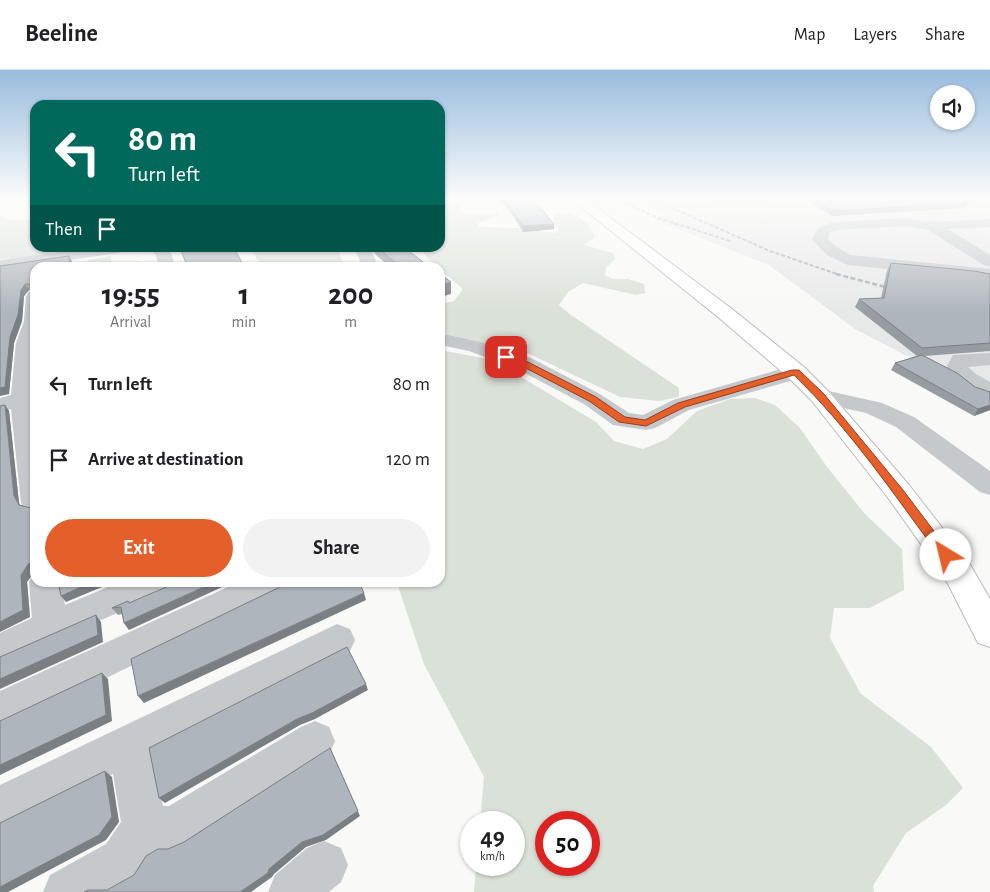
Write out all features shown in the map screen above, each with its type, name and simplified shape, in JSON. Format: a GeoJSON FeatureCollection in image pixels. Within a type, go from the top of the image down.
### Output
{"type":"FeatureCollection","features":[{"type":"Feature","properties":{"kind":"main road"},"geometry":{"type":"LineString","coordinates":[[626,236],[725,313],[796,372],[820,396],[899,492],[957,570],[990,632]]}},
{"type":"Feature","properties":{"kind":"street"},"geometry":{"type":"LineString","coordinates":[[821,236],[820,239],[824,246],[837,256],[848,260],[990,274]]}},
{"type":"Feature","properties":{"kind":"street"},"geometry":{"type":"LineString","coordinates":[[949,236],[990,262]]}},
{"type":"Feature","properties":{"kind":"street"},"geometry":{"type":"LineString","coordinates":[[0,265],[90,252]]}},
{"type":"Feature","properties":{"kind":"street"},"geometry":{"type":"LineString","coordinates":[[30,332],[26,343],[30,415]]}},
{"type":"Feature","properties":{"kind":"street"},"geometry":{"type":"LineString","coordinates":[[445,340],[474,346],[523,363],[592,399],[622,420],[646,423],[681,405],[796,372]]}},
{"type":"Feature","properties":{"kind":"street"},"geometry":{"type":"LineString","coordinates":[[990,359],[961,360],[957,368],[968,379],[990,392]]}},
{"type":"Feature","properties":{"kind":"street"},"geometry":{"type":"LineString","coordinates":[[820,396],[874,408],[905,422],[990,485]]}},
{"type":"Feature","properties":{"kind":"street"},"geometry":{"type":"LineString","coordinates":[[0,405],[29,398]]}},
{"type":"Feature","properties":{"kind":"street"},"geometry":{"type":"LineString","coordinates":[[46,587],[50,626]]}},
{"type":"Feature","properties":{"kind":"street"},"geometry":{"type":"LineString","coordinates":[[0,650],[50,626],[143,587]]}},
{"type":"Feature","properties":{"kind":"street"},"geometry":{"type":"LineString","coordinates":[[0,711],[261,587]]}},
{"type":"Feature","properties":{"kind":"street"},"geometry":{"type":"LineString","coordinates":[[0,808],[337,640]]}},
{"type":"Feature","properties":{"kind":"street"},"geometry":{"type":"LineString","coordinates":[[145,827],[173,830],[315,741]]}},
{"type":"Feature","properties":{"kind":"street"},"geometry":{"type":"LineString","coordinates":[[67,892],[123,861],[145,827],[128,744]]}},
{"type":"Feature","properties":{"kind":"shaded area"},"geometry":{"type":"Polygon","coordinates":[[[0,236],[30,236],[30,252],[66,252],[50,255],[0,259],[0,236]]]}},
{"type":"Feature","properties":{"kind":"shaded area"},"geometry":{"type":"Polygon","coordinates":[[[445,236],[595,236],[584,245],[613,253],[615,259],[606,268],[605,275],[613,279],[628,279],[644,284],[645,293],[636,295],[583,283],[568,292],[559,305],[679,388],[679,397],[659,401],[620,397],[523,351],[445,334],[445,303],[454,301],[463,289],[445,274],[445,262],[432,262],[423,252],[445,252],[445,236]]]}},
{"type":"Feature","properties":{"kind":"shaded area"},"geometry":{"type":"Polygon","coordinates":[[[697,236],[990,236],[990,399],[855,329],[769,265],[697,236]]]}},
{"type":"Feature","properties":{"kind":"shaded area"},"geometry":{"type":"Polygon","coordinates":[[[253,252],[339,252],[343,262],[259,262],[253,252]]]}},
{"type":"Feature","properties":{"kind":"shaded area"},"geometry":{"type":"Polygon","coordinates":[[[111,256],[112,262],[87,262],[88,260],[111,256]]]}},
{"type":"Feature","properties":{"kind":"shaded area"},"geometry":{"type":"Polygon","coordinates":[[[445,351],[493,360],[596,422],[614,441],[643,449],[667,439],[697,411],[730,399],[755,398],[775,405],[800,428],[827,467],[865,514],[902,549],[904,590],[870,608],[834,608],[830,638],[861,694],[931,747],[963,788],[946,805],[906,833],[873,886],[874,892],[474,892],[475,876],[525,876],[525,811],[481,811],[484,777],[424,664],[398,587],[445,587],[445,351]]]}},
{"type":"Feature","properties":{"kind":"building"},"geometry":{"type":"Polygon","coordinates":[[[182,252],[236,252],[242,262],[186,262],[182,252]]]}},
{"type":"Feature","properties":{"kind":"building"},"geometry":{"type":"Polygon","coordinates":[[[383,252],[410,252],[423,262],[395,262],[383,252]]]}},
{"type":"Feature","properties":{"kind":"building"},"geometry":{"type":"Polygon","coordinates":[[[69,256],[70,262],[30,262],[30,284],[25,284],[21,290],[18,315],[10,337],[5,387],[0,388],[0,266],[69,256]]]}},
{"type":"Feature","properties":{"kind":"building"},"geometry":{"type":"Polygon","coordinates":[[[891,263],[990,274],[990,343],[922,348],[859,299],[884,298],[891,263]]]}},
{"type":"Feature","properties":{"kind":"building"},"geometry":{"type":"Polygon","coordinates":[[[445,278],[451,282],[445,284],[445,278]]]}},
{"type":"Feature","properties":{"kind":"building"},"geometry":{"type":"Polygon","coordinates":[[[922,355],[957,373],[975,387],[990,392],[990,405],[978,409],[895,363],[922,355]]]}},
{"type":"Feature","properties":{"kind":"building"},"geometry":{"type":"Polygon","coordinates":[[[5,405],[14,496],[19,505],[30,508],[30,564],[21,575],[23,610],[0,622],[0,406],[5,405]]]}},
{"type":"Feature","properties":{"kind":"building"},"geometry":{"type":"Polygon","coordinates":[[[59,587],[81,587],[61,596],[59,587]]]}},
{"type":"Feature","properties":{"kind":"building"},"geometry":{"type":"Polygon","coordinates":[[[166,587],[204,587],[124,623],[121,607],[112,608],[128,601],[129,603],[166,587]]]}},
{"type":"Feature","properties":{"kind":"building"},"geometry":{"type":"Polygon","coordinates":[[[280,587],[361,587],[364,593],[138,696],[131,659],[280,587]]]}},
{"type":"Feature","properties":{"kind":"building"},"geometry":{"type":"Polygon","coordinates":[[[96,615],[98,635],[0,679],[0,657],[96,615]]]}},
{"type":"Feature","properties":{"kind":"building"},"geometry":{"type":"Polygon","coordinates":[[[347,647],[366,684],[297,719],[159,798],[149,748],[347,647]]]}},
{"type":"Feature","properties":{"kind":"building"},"geometry":{"type":"Polygon","coordinates":[[[102,673],[106,715],[0,765],[0,721],[102,673]]]}},
{"type":"Feature","properties":{"kind":"building"},"geometry":{"type":"Polygon","coordinates":[[[330,748],[358,811],[323,835],[302,842],[269,869],[268,873],[240,892],[84,892],[88,890],[107,890],[134,875],[146,856],[158,849],[168,849],[184,842],[330,748]]]}},
{"type":"Feature","properties":{"kind":"building"},"geometry":{"type":"Polygon","coordinates":[[[105,771],[112,817],[99,835],[0,887],[0,823],[105,771]]]}},
{"type":"Feature","properties":{"kind":"railway"},"geometry":{"type":"LineString","coordinates":[[715,236],[730,241]]}},
{"type":"Feature","properties":{"kind":"railway"},"geometry":{"type":"LineString","coordinates":[[737,236],[770,251],[840,275]]}},
{"type":"Feature","properties":{"kind":"railway"},"geometry":{"type":"LineString","coordinates":[[836,274],[897,290]]}},
{"type":"Feature","properties":{"kind":"route"},"geometry":{"type":"LineString","coordinates":[[506,357],[523,363],[592,399],[622,420],[646,423],[681,405],[796,372],[820,396],[899,492],[946,555]]}}]}
